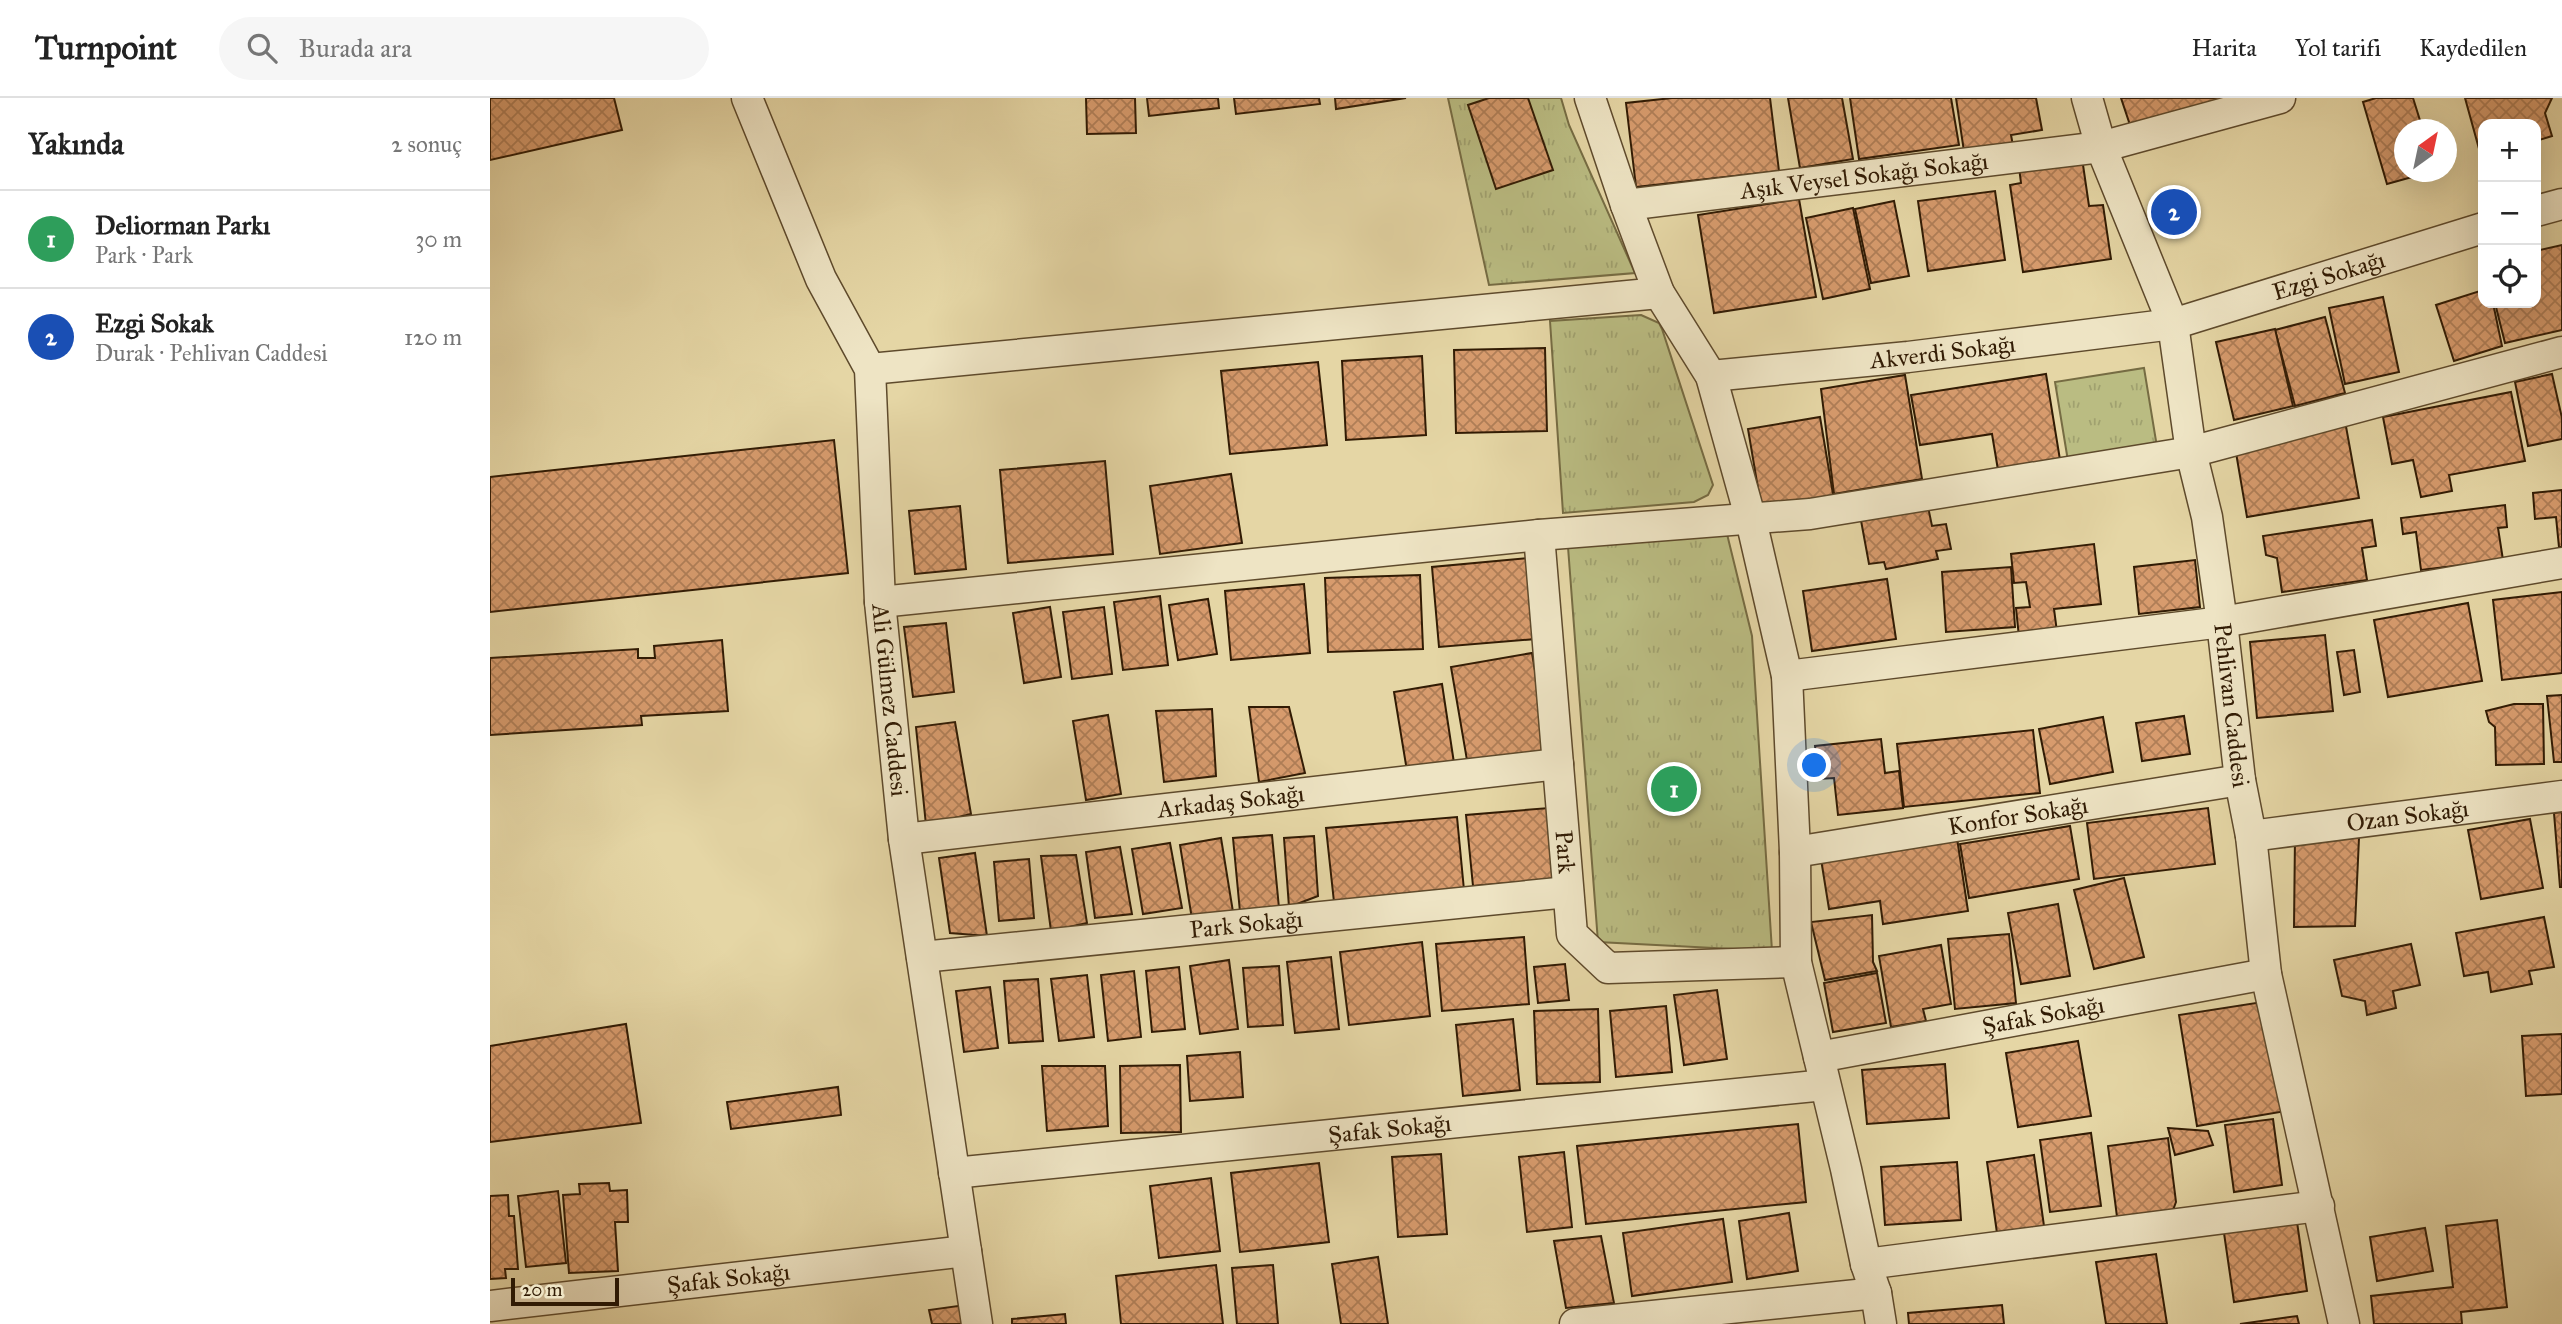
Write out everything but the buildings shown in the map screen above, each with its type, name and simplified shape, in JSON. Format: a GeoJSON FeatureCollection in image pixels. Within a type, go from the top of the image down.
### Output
{"type":"FeatureCollection","features":[{"type":"Feature","properties":{"kind":"street","name":"Ali Gülmez Caddesi"},"geometry":{"type":"LineString","coordinates":[[747,98],[821,279],[870,369],[880,602],[904,839],[977,1324]]}},
{"type":"Feature","properties":{"kind":"street"},"geometry":{"type":"LineString","coordinates":[[1590,98],[1659,293],[1711,376],[1751,520],[1787,676],[1795,852],[1796,962],[1866,1264],[1876,1293],[1881,1324]]}},
{"type":"Feature","properties":{"kind":"street","name":"Pehlivan Caddesi"},"geometry":{"type":"LineString","coordinates":[[2087,98],[2101,147],[2174,324],[2192,452],[2207,517],[2222,622],[2240,780],[2251,836],[2266,974],[2344,1324]]}},
{"type":"Feature","properties":{"kind":"street","name":"Aşık Veysel Sokağı Sokağı"},"geometry":{"type":"LineString","coordinates":[[1626,205],[2101,147],[2280,98]]}},
{"type":"Feature","properties":{"kind":"street"},"geometry":{"type":"LineString","coordinates":[[2541,210],[2562,204]]}},
{"type":"Feature","properties":{"kind":"street","name":"Ezgi Sokağı"},"geometry":{"type":"LineString","coordinates":[[2174,324],[2478,230]]}},
{"type":"Feature","properties":{"kind":"street"},"geometry":{"type":"LineString","coordinates":[[870,369],[1659,293]]}},
{"type":"Feature","properties":{"kind":"street","name":"Akverdi Sokağı"},"geometry":{"type":"LineString","coordinates":[[1711,376],[1896,358],[2174,324]]}},
{"type":"Feature","properties":{"kind":"street"},"geometry":{"type":"LineString","coordinates":[[880,602],[1539,535],[1810,514],[2192,452],[2562,352]]}},
{"type":"Feature","properties":{"kind":"street","name":"Park"},"geometry":{"type":"LineString","coordinates":[[1539,535],[1572,934],[1608,968],[1796,962]]}},
{"type":"Feature","properties":{"kind":"street"},"geometry":{"type":"LineString","coordinates":[[1787,676],[2222,622],[2562,563]]}},
{"type":"Feature","properties":{"kind":"street","name":"Arkadaş Sokağı"},"geometry":{"type":"LineString","coordinates":[[904,839],[1558,765]]}},
{"type":"Feature","properties":{"kind":"street","name":"Konfor Sokağı"},"geometry":{"type":"LineString","coordinates":[[1795,852],[2240,780]]}},
{"type":"Feature","properties":{"kind":"street","name":"Ozan Sokağı"},"geometry":{"type":"LineString","coordinates":[[2251,836],[2562,796]]}},
{"type":"Feature","properties":{"kind":"street","name":"Park Sokağı"},"geometry":{"type":"LineString","coordinates":[[922,957],[1569,892]]}},
{"type":"Feature","properties":{"kind":"street","name":"Şafak Sokağı"},"geometry":{"type":"LineString","coordinates":[[954,1172],[1822,1071],[2266,974]]}},
{"type":"Feature","properties":{"kind":"street"},"geometry":{"type":"LineString","coordinates":[[1866,1264],[2319,1206]]}},
{"type":"Feature","properties":{"kind":"street","name":"Şafak Sokağı"},"geometry":{"type":"LineString","coordinates":[[490,1306],[966,1251]]}},
{"type":"Feature","properties":{"kind":"street"},"geometry":{"type":"LineString","coordinates":[[1575,1324],[1876,1293]]}},
{"type":"Feature","properties":{"kind":"green space"},"geometry":{"type":"Polygon","coordinates":[[[1448,98],[1561,98],[1569,125],[1635,273],[1489,285],[1448,98]]]}},
{"type":"Feature","properties":{"kind":"green space"},"geometry":{"type":"Polygon","coordinates":[[[1641,315],[1659,323],[1662,329],[1713,485],[1708,495],[1694,502],[1563,513],[1550,321],[1641,315]]]}},
{"type":"Feature","properties":{"kind":"green space"},"geometry":{"type":"Polygon","coordinates":[[[2144,368],[2157,447],[2068,461],[2055,382],[2144,368]]]}},
{"type":"Feature","properties":{"kind":"green space"},"geometry":{"type":"Polygon","coordinates":[[[1727,534],[1752,636],[1772,951],[1598,942],[1568,547],[1727,534]]]}},
{"type":"Feature","properties":{"kind":"place","name":"Ezgi Sokak"},"geometry":{"type":"Point","coordinates":[2174,212]}},
{"type":"Feature","properties":{"kind":"place","name":"Deliorman Parkı"},"geometry":{"type":"Point","coordinates":[1674,789]}}]}
